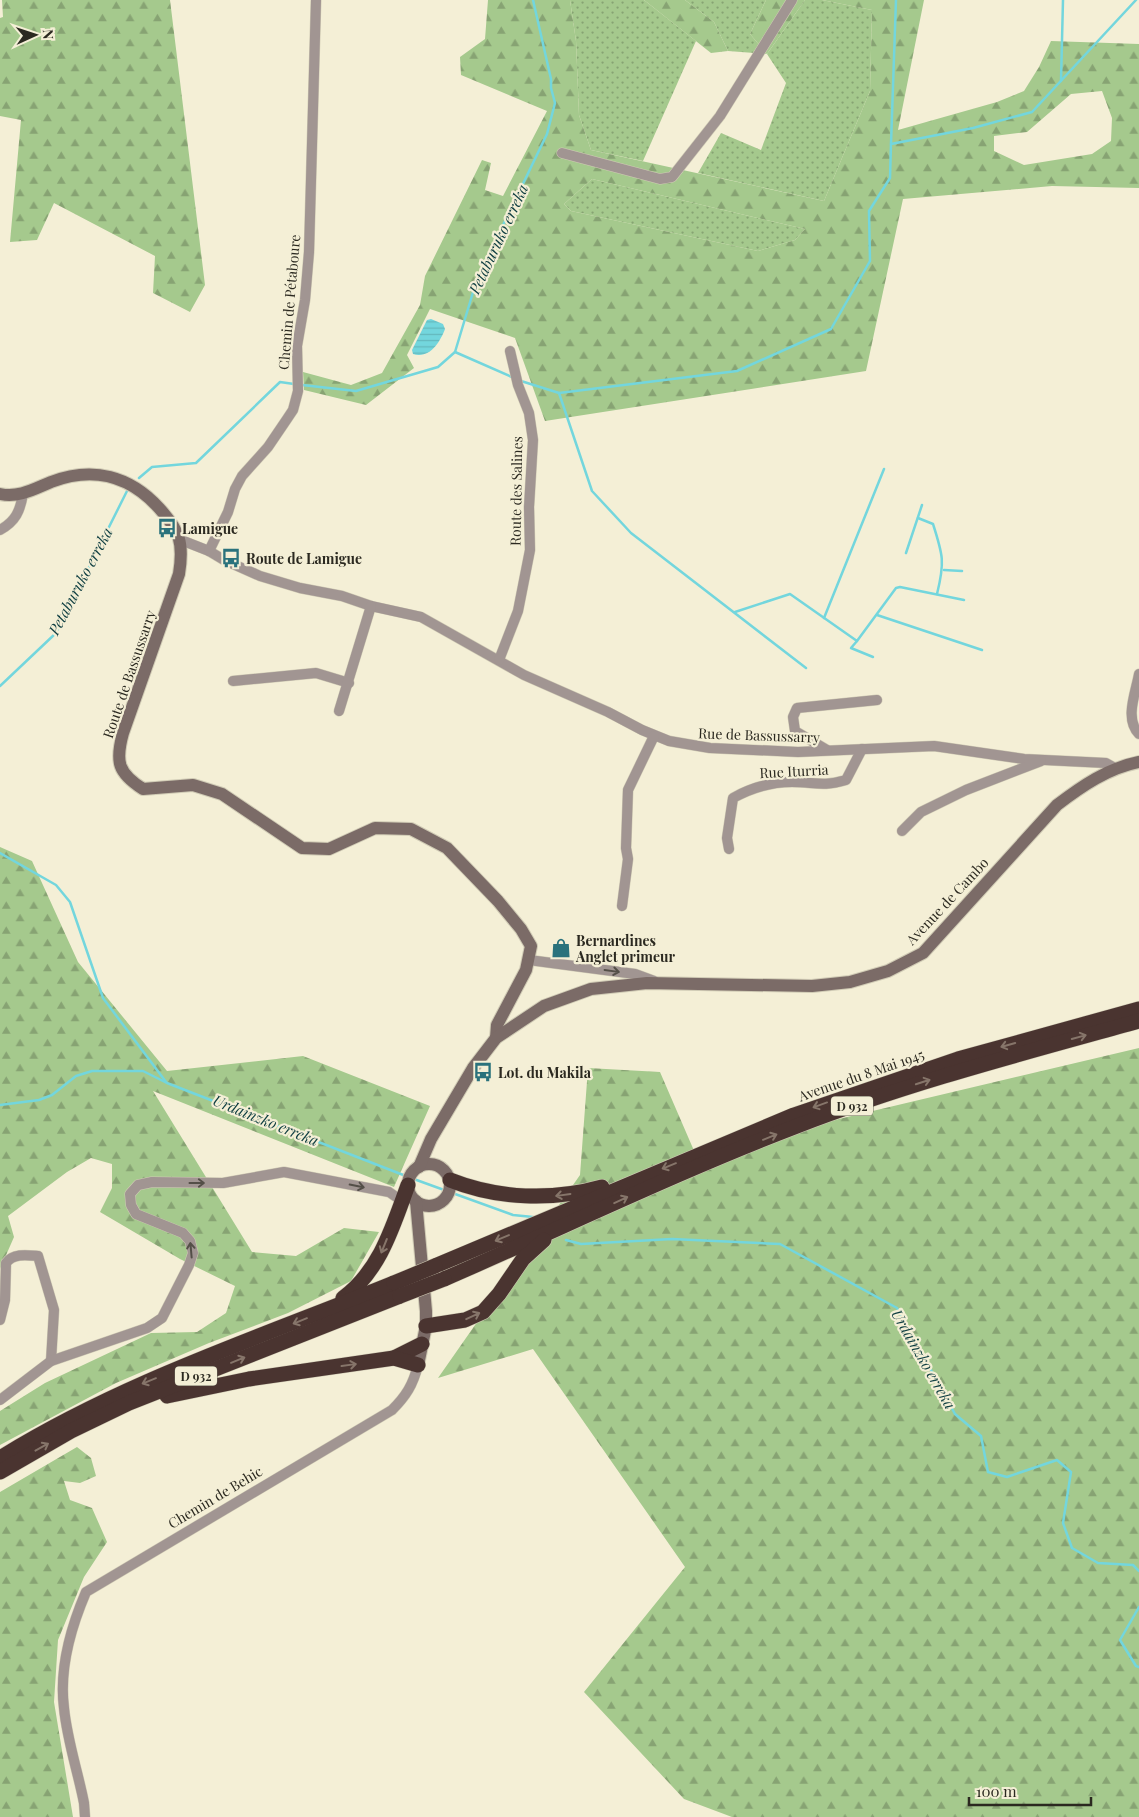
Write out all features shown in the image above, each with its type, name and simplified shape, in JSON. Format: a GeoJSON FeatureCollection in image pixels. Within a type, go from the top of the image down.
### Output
{"type":"FeatureCollection","features":[{"type":"Feature","properties":{"kind":"highway","name":"Avenue du 8 Mai 1945"},"geometry":{"type":"LineString","coordinates":[[549,1226],[644,1176],[794,1115],[883,1083],[958,1059],[1139,1008]]}},
{"type":"Feature","properties":{"kind":"highway","name":"Avenue du 8 Mai 1945"},"geometry":{"type":"LineString","coordinates":[[549,1226],[576,1221],[653,1185],[841,1110],[946,1075],[1139,1021]]}},
{"type":"Feature","properties":{"kind":"highway"},"geometry":{"type":"LineString","coordinates":[[326,1311],[366,1278],[379,1259],[409,1201],[412,1176]]}},
{"type":"Feature","properties":{"kind":"highway"},"geometry":{"type":"LineString","coordinates":[[449,1188],[548,1197],[587,1191],[644,1176]]}},
{"type":"Feature","properties":{"kind":"highway"},"geometry":{"type":"LineString","coordinates":[[426,1326],[465,1320],[484,1312],[549,1226]]}},
{"type":"Feature","properties":{"kind":"highway","name":"D 932"},"geometry":{"type":"LineString","coordinates":[[0,1472],[71,1431],[129,1403],[397,1289],[435,1266],[549,1226]]}},
{"type":"Feature","properties":{"kind":"highway","name":"D 932"},"geometry":{"type":"LineString","coordinates":[[0,1458],[79,1414],[134,1388],[326,1311],[397,1289],[444,1278],[549,1226]]}},
{"type":"Feature","properties":{"kind":"highway"},"geometry":{"type":"LineString","coordinates":[[129,1403],[249,1379],[394,1358],[422,1344]]}},
{"type":"Feature","properties":{"kind":"highway"},"geometry":{"type":"LineString","coordinates":[[394,1358],[418,1365]]}},
{"type":"Feature","properties":{"kind":"street","name":"Chemin de Pétaboure"},"geometry":{"type":"LineString","coordinates":[[209,551],[228,512],[235,489],[242,476],[268,447],[293,410],[298,391],[297,346],[305,300],[308,258],[316,0]]}},
{"type":"Feature","properties":{"kind":"street"},"geometry":{"type":"LineString","coordinates":[[562,153],[660,179],[672,177],[720,116],[744,74],[792,0]]}},
{"type":"Feature","properties":{"kind":"street","name":"Route des Salines"},"geometry":{"type":"LineString","coordinates":[[499,660],[518,611],[530,550],[528,507],[533,440],[529,413],[518,384],[510,351]]}},
{"type":"Feature","properties":{"kind":"street"},"geometry":{"type":"LineString","coordinates":[[0,494],[23,494],[72,476],[100,475],[117,479],[135,486],[147,496],[172,522],[181,540],[209,551],[260,576],[300,588],[342,596],[372,606],[339,711]]}},
{"type":"Feature","properties":{"kind":"street"},"geometry":{"type":"LineString","coordinates":[[0,530],[12,522],[20,512],[23,494]]}},
{"type":"Feature","properties":{"kind":"street","name":"Route de Bassussarry"},"geometry":{"type":"LineString","coordinates":[[181,540],[180,574],[120,743],[120,760],[123,774],[143,789],[193,785],[222,794],[302,848],[329,849],[375,828],[411,829],[447,848],[498,901],[521,929],[531,946],[529,960]]}},
{"type":"Feature","properties":{"kind":"street","name":"Rue de Bassussarry"},"geometry":{"type":"LineString","coordinates":[[372,606],[421,617],[524,675],[614,714],[654,736],[669,741],[710,748],[798,752],[934,746],[1042,760],[1098,762],[1106,763],[1115,768]]}},
{"type":"Feature","properties":{"kind":"street"},"geometry":{"type":"LineString","coordinates":[[233,681],[316,673],[349,683]]}},
{"type":"Feature","properties":{"kind":"street"},"geometry":{"type":"LineString","coordinates":[[1139,674],[1131,713],[1132,724],[1139,734]]}},
{"type":"Feature","properties":{"kind":"street"},"geometry":{"type":"LineString","coordinates":[[828,751],[795,731],[793,717],[797,708],[877,700]]}},
{"type":"Feature","properties":{"kind":"street"},"geometry":{"type":"LineString","coordinates":[[622,906],[628,859],[626,848],[628,790],[654,736]]}},
{"type":"Feature","properties":{"kind":"street","name":"Rue Iturria"},"geometry":{"type":"LineString","coordinates":[[729,849],[727,838],[733,798],[751,788],[792,782],[830,785],[846,780],[862,749]]}},
{"type":"Feature","properties":{"kind":"street"},"geometry":{"type":"LineString","coordinates":[[902,831],[921,812],[966,790],[1042,760]]}},
{"type":"Feature","properties":{"kind":"street","name":"Avenue de Cambo"},"geometry":{"type":"LineString","coordinates":[[412,1176],[431,1139],[473,1068],[496,1038],[544,1006],[591,989],[655,982],[812,986],[850,982],[888,971],[923,953],[1057,805],[1075,791],[1115,768],[1139,762]]}},
{"type":"Feature","properties":{"kind":"street"},"geometry":{"type":"LineString","coordinates":[[496,1038],[497,1024],[526,970],[529,960]]}},
{"type":"Feature","properties":{"kind":"street","name":"Avenue de Cambo"},"geometry":{"type":"LineString","coordinates":[[529,960],[635,974],[655,982]]}},
{"type":"Feature","properties":{"kind":"street"},"geometry":{"type":"LineString","coordinates":[[0,1400],[52,1361],[147,1328],[162,1318],[193,1253],[190,1242],[183,1233],[136,1214],[131,1205],[130,1194],[138,1185],[152,1182],[223,1183],[272,1172],[284,1172],[389,1192],[409,1201],[429,1206],[437,1205],[449,1188],[444,1170],[435,1165],[430,1150],[431,1139]]}},
{"type":"Feature","properties":{"kind":"street"},"geometry":{"type":"LineString","coordinates":[[412,1176],[435,1165]]}},
{"type":"Feature","properties":{"kind":"street","name":"Chemin de Behic"},"geometry":{"type":"LineString","coordinates":[[85,1817],[84,1803],[64,1709],[63,1689],[71,1627],[86,1592],[392,1410],[406,1396],[418,1365],[426,1326],[418,1226],[409,1201]]}},
{"type":"Feature","properties":{"kind":"street"},"geometry":{"type":"LineString","coordinates":[[418,1226],[429,1206]]}},
{"type":"Feature","properties":{"kind":"street"},"geometry":{"type":"LineString","coordinates":[[0,1320],[5,1300],[6,1264],[9,1258],[38,1256],[51,1294],[54,1310],[52,1361]]}},
{"type":"Feature","properties":{"kind":"green space"},"geometry":{"type":"Polygon","coordinates":[[[2,0],[170,0],[205,285],[190,312],[153,293],[155,256],[54,203],[37,240],[10,242],[21,120],[0,116],[0,18],[3,17],[2,0]]]}},
{"type":"Feature","properties":{"kind":"green space"},"geometry":{"type":"Polygon","coordinates":[[[488,0],[570,0],[576,41],[579,115],[591,150],[824,201],[870,91],[872,10],[822,0],[924,0],[898,130],[997,102],[1024,91],[1039,67],[1051,41],[1139,44],[1139,188],[1052,186],[903,199],[866,371],[545,421],[515,338],[430,309],[407,355],[414,368],[366,405],[304,390],[303,372],[351,385],[382,373],[420,305],[425,276],[482,160],[491,163],[485,190],[503,196],[547,111],[461,75],[460,57],[485,39],[488,0]],[[1102,91],[1071,94],[1027,132],[994,136],[994,151],[1024,165],[1092,154],[1111,141],[1112,118],[1102,91]],[[592,179],[564,204],[571,211],[758,251],[795,240],[805,229],[592,179]]]}},
{"type":"Feature","properties":{"kind":"green space"},"geometry":{"type":"Polygon","coordinates":[[[570,0],[644,0],[696,41],[643,161],[591,150],[579,115],[576,41],[570,0]]]}},
{"type":"Feature","properties":{"kind":"green space"},"geometry":{"type":"Polygon","coordinates":[[[644,0],[685,0],[714,22],[728,51],[711,53],[644,0]]]}},
{"type":"Feature","properties":{"kind":"green space"},"geometry":{"type":"Polygon","coordinates":[[[685,0],[766,0],[750,34],[767,54],[728,51],[714,22],[685,0]]]}},
{"type":"Feature","properties":{"kind":"green space"},"geometry":{"type":"Polygon","coordinates":[[[766,0],[805,0],[767,54],[750,34],[766,0]]]}},
{"type":"Feature","properties":{"kind":"green space"},"geometry":{"type":"Polygon","coordinates":[[[805,0],[822,0],[872,10],[870,91],[824,201],[698,173],[721,133],[761,150],[786,83],[767,54],[805,0]]]}},
{"type":"Feature","properties":{"kind":"green space"},"geometry":{"type":"Polygon","coordinates":[[[592,179],[805,229],[795,240],[758,251],[571,211],[564,204],[592,179]]]}},
{"type":"Feature","properties":{"kind":"green space"},"geometry":{"type":"Polygon","coordinates":[[[0,847],[32,861],[78,962],[167,1071],[303,1056],[430,1106],[394,1187],[153,1091],[252,1252],[296,1256],[344,1228],[379,1232],[351,1281],[288,1313],[209,1343],[116,1383],[0,1445],[0,1411],[45,1383],[151,1333],[197,1332],[226,1313],[235,1286],[180,1259],[100,1212],[112,1188],[112,1164],[91,1158],[67,1172],[8,1216],[14,1237],[0,1269],[0,847]]]}},
{"type":"Feature","properties":{"kind":"green space"},"geometry":{"type":"Polygon","coordinates":[[[1139,1048],[1139,1817],[732,1817],[684,1799],[584,1692],[685,1567],[533,1349],[438,1378],[580,1175],[588,1068],[660,1072],[695,1153],[1139,1048]]]}},
{"type":"Feature","properties":{"kind":"green space"},"geometry":{"type":"Polygon","coordinates":[[[77,1447],[91,1458],[96,1476],[80,1483],[64,1481],[70,1500],[92,1508],[107,1542],[84,1577],[58,1640],[54,1702],[73,1817],[0,1817],[0,1492],[77,1447]]]}},
{"type":"Feature","properties":{"kind":"water"},"geometry":{"type":"Polygon","coordinates":[[[431,319],[443,324],[445,329],[440,339],[429,352],[419,355],[413,354],[412,350],[427,320],[431,319]]]}},
{"type":"Feature","properties":{"kind":"waterway","name":"Petaburuko erreka"},"geometry":{"type":"LineString","coordinates":[[302,385],[356,391],[438,367],[455,352],[477,279],[547,134],[555,103],[533,0]]}},
{"type":"Feature","properties":{"kind":"waterway"},"geometry":{"type":"LineString","coordinates":[[891,144],[896,0]]}},
{"type":"Feature","properties":{"kind":"waterway"},"geometry":{"type":"LineString","coordinates":[[1061,81],[1063,0]]}},
{"type":"Feature","properties":{"kind":"waterway"},"geometry":{"type":"LineString","coordinates":[[521,381],[559,393],[737,371],[831,329],[870,261],[869,211],[890,178],[891,144],[973,128],[1032,112],[1136,0]]}},
{"type":"Feature","properties":{"kind":"waterway"},"geometry":{"type":"LineString","coordinates":[[455,352],[514,378]]}},
{"type":"Feature","properties":{"kind":"waterway","name":"Petaburuko erreka"},"geometry":{"type":"LineString","coordinates":[[139,478],[152,467],[196,463],[280,382],[294,384]]}},
{"type":"Feature","properties":{"kind":"waterway"},"geometry":{"type":"LineString","coordinates":[[559,393],[592,491],[631,533],[806,668]]}},
{"type":"Feature","properties":{"kind":"waterway"},"geometry":{"type":"LineString","coordinates":[[824,618],[884,469]]}},
{"type":"Feature","properties":{"kind":"waterway","name":"Petaburuko erreka"},"geometry":{"type":"LineString","coordinates":[[0,686],[56,633],[128,489]]}},
{"type":"Feature","properties":{"kind":"waterway"},"geometry":{"type":"LineString","coordinates":[[906,553],[922,505]]}},
{"type":"Feature","properties":{"kind":"waterway"},"geometry":{"type":"LineString","coordinates":[[918,518],[933,524],[939,544],[942,566],[937,594]]}},
{"type":"Feature","properties":{"kind":"waterway"},"geometry":{"type":"LineString","coordinates":[[944,570],[962,571]]}},
{"type":"Feature","properties":{"kind":"waterway"},"geometry":{"type":"LineString","coordinates":[[735,612],[790,594],[857,641],[896,588],[900,587],[964,600]]}},
{"type":"Feature","properties":{"kind":"waterway"},"geometry":{"type":"LineString","coordinates":[[877,615],[982,650]]}},
{"type":"Feature","properties":{"kind":"waterway"},"geometry":{"type":"LineString","coordinates":[[857,641],[851,648],[873,657]]}},
{"type":"Feature","properties":{"kind":"waterway"},"geometry":{"type":"LineString","coordinates":[[0,853],[56,885],[70,902],[103,998],[166,1082]]}},
{"type":"Feature","properties":{"kind":"waterway","name":"Urdainzko erreka"},"geometry":{"type":"LineString","coordinates":[[0,1105],[39,1100],[52,1095],[76,1076],[92,1071],[143,1071],[167,1083],[411,1178],[513,1215],[533,1217]]}},
{"type":"Feature","properties":{"kind":"waterway","name":"Urdainzko erreka"},"geometry":{"type":"LineString","coordinates":[[566,1240],[581,1244],[672,1239],[780,1244],[897,1308],[955,1414],[981,1436],[988,1472],[1007,1477],[1057,1460],[1071,1472],[1063,1523],[1072,1548],[1098,1563],[1133,1565],[1139,1571]]}},
{"type":"Feature","properties":{"kind":"waterway","name":"Urdainzko erreka"},"geometry":{"type":"LineString","coordinates":[[1139,1607],[1120,1640],[1136,1666],[1139,1667]]}},
{"type":"Feature","properties":{"kind":"place","name":"Lamigue"},"geometry":{"type":"Point","coordinates":[167,528]}},
{"type":"Feature","properties":{"kind":"place","name":"Route de Lamigue"},"geometry":{"type":"Point","coordinates":[231,558]}},
{"type":"Feature","properties":{"kind":"place","name":"Bernardines Anglet primeur"},"geometry":{"type":"Point","coordinates":[561,948]}},
{"type":"Feature","properties":{"kind":"place","name":"Lot. du Makila"},"geometry":{"type":"Point","coordinates":[483,1072]}}]}
